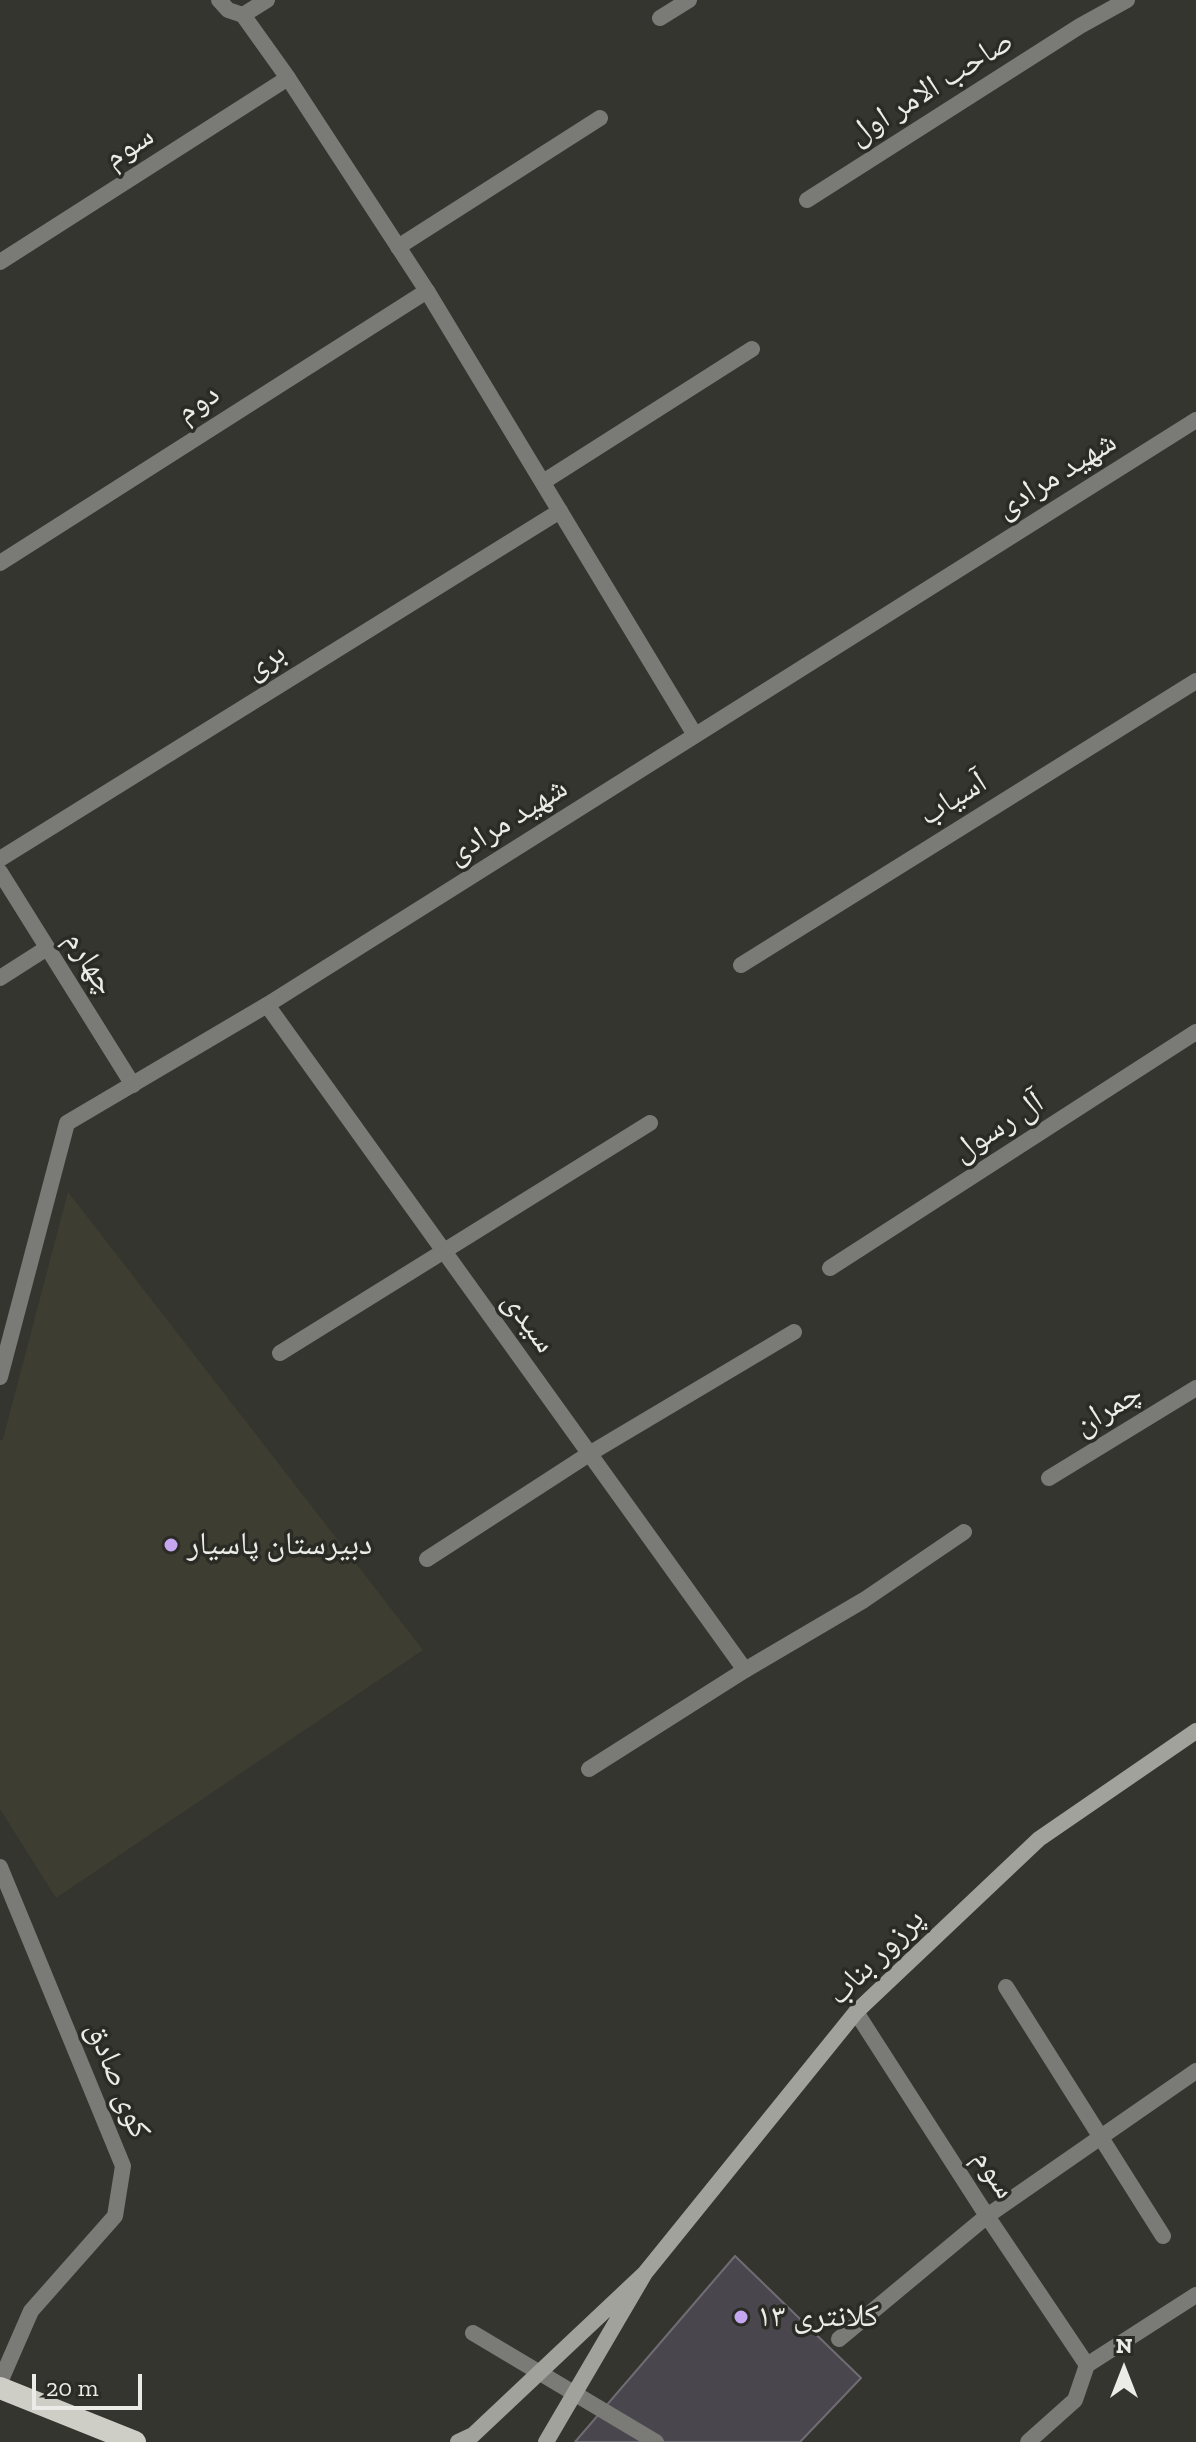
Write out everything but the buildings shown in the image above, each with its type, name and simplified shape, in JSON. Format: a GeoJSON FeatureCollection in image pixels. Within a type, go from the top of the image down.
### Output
{"type":"FeatureCollection","features":[{"type":"Feature","properties":{"kind":"highway"},"geometry":{"type":"LineString","coordinates":[[0,2385],[135,2442]]}},
{"type":"Feature","properties":{"kind":"main road","name":"پرزور بناب"},"geometry":{"type":"LineString","coordinates":[[645,2273],[856,2012],[1039,1839],[1196,1731]]}},
{"type":"Feature","properties":{"kind":"main road"},"geometry":{"type":"LineString","coordinates":[[458,2442],[473,2435],[645,2273]]}},
{"type":"Feature","properties":{"kind":"main road"},"geometry":{"type":"LineString","coordinates":[[546,2442],[645,2273]]}},
{"type":"Feature","properties":{"kind":"street"},"geometry":{"type":"LineString","coordinates":[[219,0],[228,10],[243,15],[288,78],[427,291],[695,735]]}},
{"type":"Feature","properties":{"kind":"street"},"geometry":{"type":"LineString","coordinates":[[243,15],[267,0]]}},
{"type":"Feature","properties":{"kind":"street"},"geometry":{"type":"LineString","coordinates":[[660,18],[689,0]]}},
{"type":"Feature","properties":{"kind":"street","name":"صاحب الامر اول"},"geometry":{"type":"LineString","coordinates":[[807,200],[1080,26],[1127,0]]}},
{"type":"Feature","properties":{"kind":"street","name":"سوم"},"geometry":{"type":"LineString","coordinates":[[0,262],[288,78]]}},
{"type":"Feature","properties":{"kind":"street"},"geometry":{"type":"LineString","coordinates":[[398,247],[600,118]]}},
{"type":"Feature","properties":{"kind":"street","name":"دوم"},"geometry":{"type":"LineString","coordinates":[[0,563],[427,291]]}},
{"type":"Feature","properties":{"kind":"street"},"geometry":{"type":"LineString","coordinates":[[543,482],[752,349]]}},
{"type":"Feature","properties":{"kind":"street","name":"شهید مرادی"},"geometry":{"type":"LineString","coordinates":[[0,1377],[67,1123],[267,1005],[1196,420]]}},
{"type":"Feature","properties":{"kind":"street","name":"بری"},"geometry":{"type":"LineString","coordinates":[[0,859],[560,511]]}},
{"type":"Feature","properties":{"kind":"street","name":"آسیاب"},"geometry":{"type":"LineString","coordinates":[[741,965],[1196,681]]}},
{"type":"Feature","properties":{"kind":"street","name":"چهارم"},"geometry":{"type":"LineString","coordinates":[[0,872],[133,1085]]}},
{"type":"Feature","properties":{"kind":"street"},"geometry":{"type":"LineString","coordinates":[[0,978],[47,948]]}},
{"type":"Feature","properties":{"kind":"street","name":"سیدی"},"geometry":{"type":"LineString","coordinates":[[267,1005],[745,1670]]}},
{"type":"Feature","properties":{"kind":"street","name":"آل رسول"},"geometry":{"type":"LineString","coordinates":[[830,1268],[1196,1032]]}},
{"type":"Feature","properties":{"kind":"street"},"geometry":{"type":"LineString","coordinates":[[280,1353],[650,1123]]}},
{"type":"Feature","properties":{"kind":"street"},"geometry":{"type":"LineString","coordinates":[[427,1559],[589,1454],[794,1332]]}},
{"type":"Feature","properties":{"kind":"street","name":"چمران"},"geometry":{"type":"LineString","coordinates":[[1049,1478],[1196,1388]]}},
{"type":"Feature","properties":{"kind":"street"},"geometry":{"type":"LineString","coordinates":[[589,1769],[745,1670],[864,1600],[964,1532]]}},
{"type":"Feature","properties":{"kind":"street","name":"کوی صادق"},"geometry":{"type":"LineString","coordinates":[[0,1867],[123,2166],[115,2216],[31,2311],[0,2385]]}},
{"type":"Feature","properties":{"kind":"street"},"geometry":{"type":"LineString","coordinates":[[1006,1987],[1163,2236]]}},
{"type":"Feature","properties":{"kind":"street","name":"سوم"},"geometry":{"type":"LineString","coordinates":[[856,2012],[1087,2365]]}},
{"type":"Feature","properties":{"kind":"street"},"geometry":{"type":"LineString","coordinates":[[839,2339],[987,2216],[1196,2071]]}},
{"type":"Feature","properties":{"kind":"street"},"geometry":{"type":"LineString","coordinates":[[1028,2442],[1075,2400],[1087,2365],[1196,2295]]}},
{"type":"Feature","properties":{"kind":"street"},"geometry":{"type":"LineString","coordinates":[[473,2333],[656,2442]]}},
{"type":"Feature","properties":{"kind":"shaded area","name":"دبیرستان پاسیار"},"geometry":{"type":"Polygon","coordinates":[[[68,1192],[423,1650],[56,1898],[0,1809],[0,1441],[68,1192]]]}},
{"type":"Feature","properties":{"kind":"place","name":"دبیرستان پاسیار"},"geometry":{"type":"Point","coordinates":[171,1545]}},
{"type":"Feature","properties":{"kind":"place","name":"کلانتری ۱۳"},"geometry":{"type":"Point","coordinates":[741,2317]}}]}
